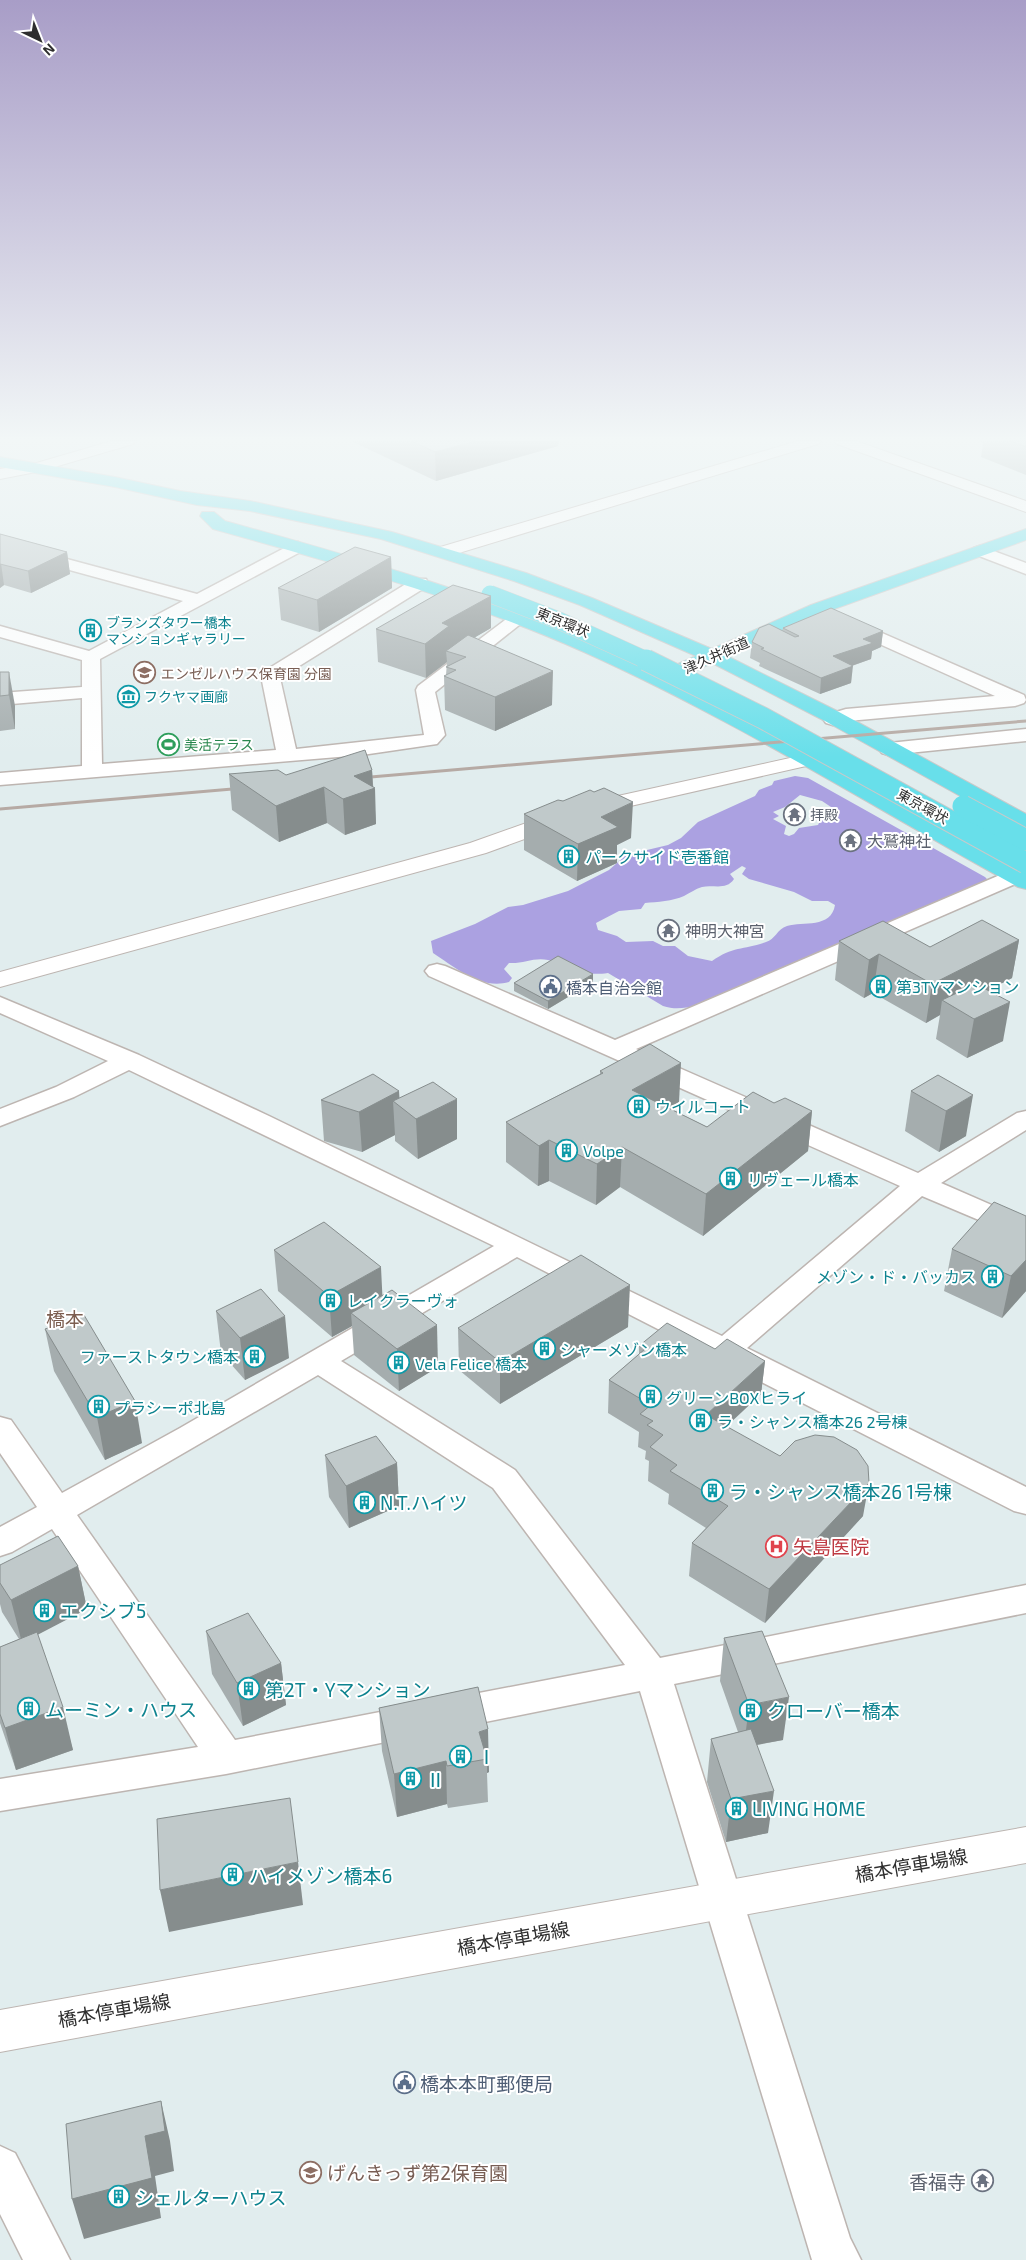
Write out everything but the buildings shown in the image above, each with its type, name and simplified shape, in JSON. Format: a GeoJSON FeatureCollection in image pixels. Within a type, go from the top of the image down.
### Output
{"type":"FeatureCollection","features":[{"type":"Feature","properties":{"kind":"highway","name":"東京環状"},"geometry":{"type":"LineString","coordinates":[[340,546],[498,590],[709,688],[1022,874]]}},
{"type":"Feature","properties":{"kind":"highway","name":"東京環状"},"geometry":{"type":"LineString","coordinates":[[381,546],[498,590],[618,629],[709,670],[1026,840]]}},
{"type":"Feature","properties":{"kind":"highway"},"geometry":{"type":"LineString","coordinates":[[422,546],[516,576],[609,611],[713,656],[833,718],[1026,823]]}},
{"type":"Feature","properties":{"kind":"highway","name":"津久井街道"},"geometry":{"type":"LineString","coordinates":[[658,680],[817,609],[992,546]]}},
{"type":"Feature","properties":{"kind":"highway"},"geometry":{"type":"LineString","coordinates":[[298,547],[420,583],[519,618],[658,680],[1022,874]]}},
{"type":"Feature","properties":{"kind":"highway"},"geometry":{"type":"LineString","coordinates":[[897,808],[914,808],[934,801],[952,793],[954,784]]}},
{"type":"Feature","properties":{"kind":"street"},"geometry":{"type":"LineString","coordinates":[[2,546],[200,600]]}},
{"type":"Feature","properties":{"kind":"street"},"geometry":{"type":"LineString","coordinates":[[443,552],[461,546]]}},
{"type":"Feature","properties":{"kind":"street"},"geometry":{"type":"LineString","coordinates":[[0,631],[92,658],[298,547]]}},
{"type":"Feature","properties":{"kind":"street"},"geometry":{"type":"LineString","coordinates":[[980,551],[1026,568]]}},
{"type":"Feature","properties":{"kind":"street"},"geometry":{"type":"LineString","coordinates":[[287,754],[270,676],[420,583]]}},
{"type":"Feature","properties":{"kind":"street"},"geometry":{"type":"LineString","coordinates":[[817,609],[1022,699]]}},
{"type":"Feature","properties":{"kind":"street"},"geometry":{"type":"LineString","coordinates":[[0,779],[362,749],[430,740],[435,735],[425,690],[519,618]]}},
{"type":"Feature","properties":{"kind":"street"},"geometry":{"type":"LineString","coordinates":[[92,658],[92,771]]}},
{"type":"Feature","properties":{"kind":"street"},"geometry":{"type":"LineString","coordinates":[[0,699],[93,692]]}},
{"type":"Feature","properties":{"kind":"street"},"geometry":{"type":"LineString","coordinates":[[833,718],[846,715],[1022,699]]}},
{"type":"Feature","properties":{"kind":"street"},"geometry":{"type":"LineString","coordinates":[[889,749],[1026,735]]}},
{"type":"Feature","properties":{"kind":"street"},"geometry":{"type":"LineString","coordinates":[[0,980],[471,850],[585,810],[808,760]]}},
{"type":"Feature","properties":{"kind":"street"},"geometry":{"type":"LineString","coordinates":[[614,1050],[1022,874]]}},
{"type":"Feature","properties":{"kind":"street"},"geometry":{"type":"LineString","coordinates":[[437,971],[1026,1231]]}},
{"type":"Feature","properties":{"kind":"street"},"geometry":{"type":"LineString","coordinates":[[0,1004],[130,1060],[514,1246],[1026,1502]]}},
{"type":"Feature","properties":{"kind":"street"},"geometry":{"type":"LineString","coordinates":[[0,1118],[65,1092],[130,1060]]}},
{"type":"Feature","properties":{"kind":"street"},"geometry":{"type":"LineString","coordinates":[[724,1351],[919,1184],[1026,1119]]}},
{"type":"Feature","properties":{"kind":"street"},"geometry":{"type":"LineString","coordinates":[[0,1542],[57,1512],[514,1246]]}},
{"type":"Feature","properties":{"kind":"street"},"geometry":{"type":"LineString","coordinates":[[318,1361],[504,1479],[653,1675],[724,1899],[831,2251],[838,2260]]}},
{"type":"Feature","properties":{"kind":"street"},"geometry":{"type":"LineString","coordinates":[[0,1428],[226,1758]]}},
{"type":"Feature","properties":{"kind":"street"},"geometry":{"type":"LineString","coordinates":[[0,1795],[226,1758],[653,1675],[1026,1599]]}},
{"type":"Feature","properties":{"kind":"street","name":"橋本停車場線"},"geometry":{"type":"LineString","coordinates":[[0,2031],[1026,1845]]}},
{"type":"Feature","properties":{"kind":"street"},"geometry":{"type":"LineString","coordinates":[[0,2168],[47,2260]]}},
{"type":"Feature","properties":{"kind":"shaded area","name":"神明大神宮"},"geometry":{"type":"Polygon","coordinates":[[[795,776],[808,778],[985,877],[990,882],[697,1006],[676,1008],[663,1006],[608,973],[590,974],[543,959],[509,963],[504,969],[512,978],[509,982],[489,983],[469,976],[433,953],[431,941],[475,924],[508,907],[523,905],[568,891],[609,870],[626,855],[668,845],[681,838],[698,822],[755,796],[759,790],[772,785],[774,781],[795,776]],[[800,795],[785,807],[773,812],[779,816],[773,819],[786,826],[784,834],[789,836],[794,834],[799,828],[818,825],[822,817],[834,809],[822,801],[800,795]],[[742,866],[730,874],[734,879],[727,885],[706,886],[675,899],[645,903],[641,909],[619,911],[596,923],[598,930],[617,936],[626,942],[653,941],[663,946],[675,946],[688,956],[712,961],[726,953],[769,941],[784,927],[816,923],[828,918],[832,913],[835,905],[828,901],[812,901],[794,892],[749,879],[742,874],[746,868],[742,866]]]}},
{"type":"Feature","properties":{"kind":"railway"},"geometry":{"type":"LineString","coordinates":[[359,778],[1026,721]]}},
{"type":"Feature","properties":{"kind":"railway"},"geometry":{"type":"LineString","coordinates":[[0,809],[244,788]]}},
{"type":"Feature","properties":{"kind":"place","name":"ブランズタワー橋本 マンションギャラリー"},"geometry":{"type":"Point","coordinates":[90,630]}},
{"type":"Feature","properties":{"kind":"place","name":"エンゼルハウス保育園 分園"},"geometry":{"type":"Point","coordinates":[145,673]}},
{"type":"Feature","properties":{"kind":"place","name":"フクヤマ画廊"},"geometry":{"type":"Point","coordinates":[128,696]}},
{"type":"Feature","properties":{"kind":"place","name":"美活テラス"},"geometry":{"type":"Point","coordinates":[168,744]}},
{"type":"Feature","properties":{"kind":"place","name":"拝殿"},"geometry":{"type":"Point","coordinates":[794,814]}},
{"type":"Feature","properties":{"kind":"place","name":"大鷲神社"},"geometry":{"type":"Point","coordinates":[851,840]}},
{"type":"Feature","properties":{"kind":"place","name":"パークサイド壱番館"},"geometry":{"type":"Point","coordinates":[569,856]}},
{"type":"Feature","properties":{"kind":"place","name":"神明大神宮"},"geometry":{"type":"Point","coordinates":[669,930]}},
{"type":"Feature","properties":{"kind":"place","name":"第3TYマンション"},"geometry":{"type":"Point","coordinates":[880,986]}},
{"type":"Feature","properties":{"kind":"place","name":"橋本自治会館"},"geometry":{"type":"Point","coordinates":[550,987]}},
{"type":"Feature","properties":{"kind":"place","name":"ウイルコート"},"geometry":{"type":"Point","coordinates":[639,1106]}},
{"type":"Feature","properties":{"kind":"place","name":"Volpe"},"geometry":{"type":"Point","coordinates":[567,1150]}},
{"type":"Feature","properties":{"kind":"place","name":"リヴェール橋本"},"geometry":{"type":"Point","coordinates":[731,1179]}},
{"type":"Feature","properties":{"kind":"place","name":"メゾン・ド・バッカス"},"geometry":{"type":"Point","coordinates":[992,1276]}},
{"type":"Feature","properties":{"kind":"place","name":"レイクラーヴォ"},"geometry":{"type":"Point","coordinates":[331,1300]}},
{"type":"Feature","properties":{"kind":"place","name":"シャーメゾン橋本"},"geometry":{"type":"Point","coordinates":[544,1349]}},
{"type":"Feature","properties":{"kind":"place","name":"ファーストタウン橋本"},"geometry":{"type":"Point","coordinates":[255,1356]}},
{"type":"Feature","properties":{"kind":"place","name":"Vela Felice 橋本"},"geometry":{"type":"Point","coordinates":[399,1363]}},
{"type":"Feature","properties":{"kind":"place","name":"グリーンBOXヒライ"},"geometry":{"type":"Point","coordinates":[650,1397]}},
{"type":"Feature","properties":{"kind":"place","name":"プラシーポ北島"},"geometry":{"type":"Point","coordinates":[98,1407]}},
{"type":"Feature","properties":{"kind":"place","name":"ラ・シャンス橋本26 2号棟"},"geometry":{"type":"Point","coordinates":[701,1421]}},
{"type":"Feature","properties":{"kind":"place","name":"ラ・シャンス橋本26 1号棟"},"geometry":{"type":"Point","coordinates":[713,1491]}},
{"type":"Feature","properties":{"kind":"place","name":"N.T.ハイツ"},"geometry":{"type":"Point","coordinates":[364,1502]}},
{"type":"Feature","properties":{"kind":"place","name":"矢島医院"},"geometry":{"type":"Point","coordinates":[777,1546]}},
{"type":"Feature","properties":{"kind":"place","name":"エクシブ5"},"geometry":{"type":"Point","coordinates":[44,1610]}},
{"type":"Feature","properties":{"kind":"place","name":"第2T・Yマンション"},"geometry":{"type":"Point","coordinates":[249,1689]}},
{"type":"Feature","properties":{"kind":"place","name":"ムーミン・ハウス"},"geometry":{"type":"Point","coordinates":[29,1709]}},
{"type":"Feature","properties":{"kind":"place","name":"クローバー橋本"},"geometry":{"type":"Point","coordinates":[751,1710]}},
{"type":"Feature","properties":{"kind":"place","name":"Ⅰ"},"geometry":{"type":"Point","coordinates":[461,1756]}},
{"type":"Feature","properties":{"kind":"place","name":"Ⅱ"},"geometry":{"type":"Point","coordinates":[410,1779]}},
{"type":"Feature","properties":{"kind":"place","name":"LIVING HOME"},"geometry":{"type":"Point","coordinates":[736,1808]}},
{"type":"Feature","properties":{"kind":"place","name":"ハイメゾン橋本6"},"geometry":{"type":"Point","coordinates":[233,1875]}},
{"type":"Feature","properties":{"kind":"place","name":"橋本本町郵便局"},"geometry":{"type":"Point","coordinates":[404,2083]}},
{"type":"Feature","properties":{"kind":"place","name":"げんきっず第2保育園"},"geometry":{"type":"Point","coordinates":[311,2172]}},
{"type":"Feature","properties":{"kind":"place","name":"香福寺"},"geometry":{"type":"Point","coordinates":[982,2181]}},
{"type":"Feature","properties":{"kind":"place","name":"シェルターハウス"},"geometry":{"type":"Point","coordinates":[119,2197]}},
{"type":"Feature","properties":{"kind":"district","name":"橋本"},"geometry":{"type":"Point","coordinates":[65,1318]}}]}
